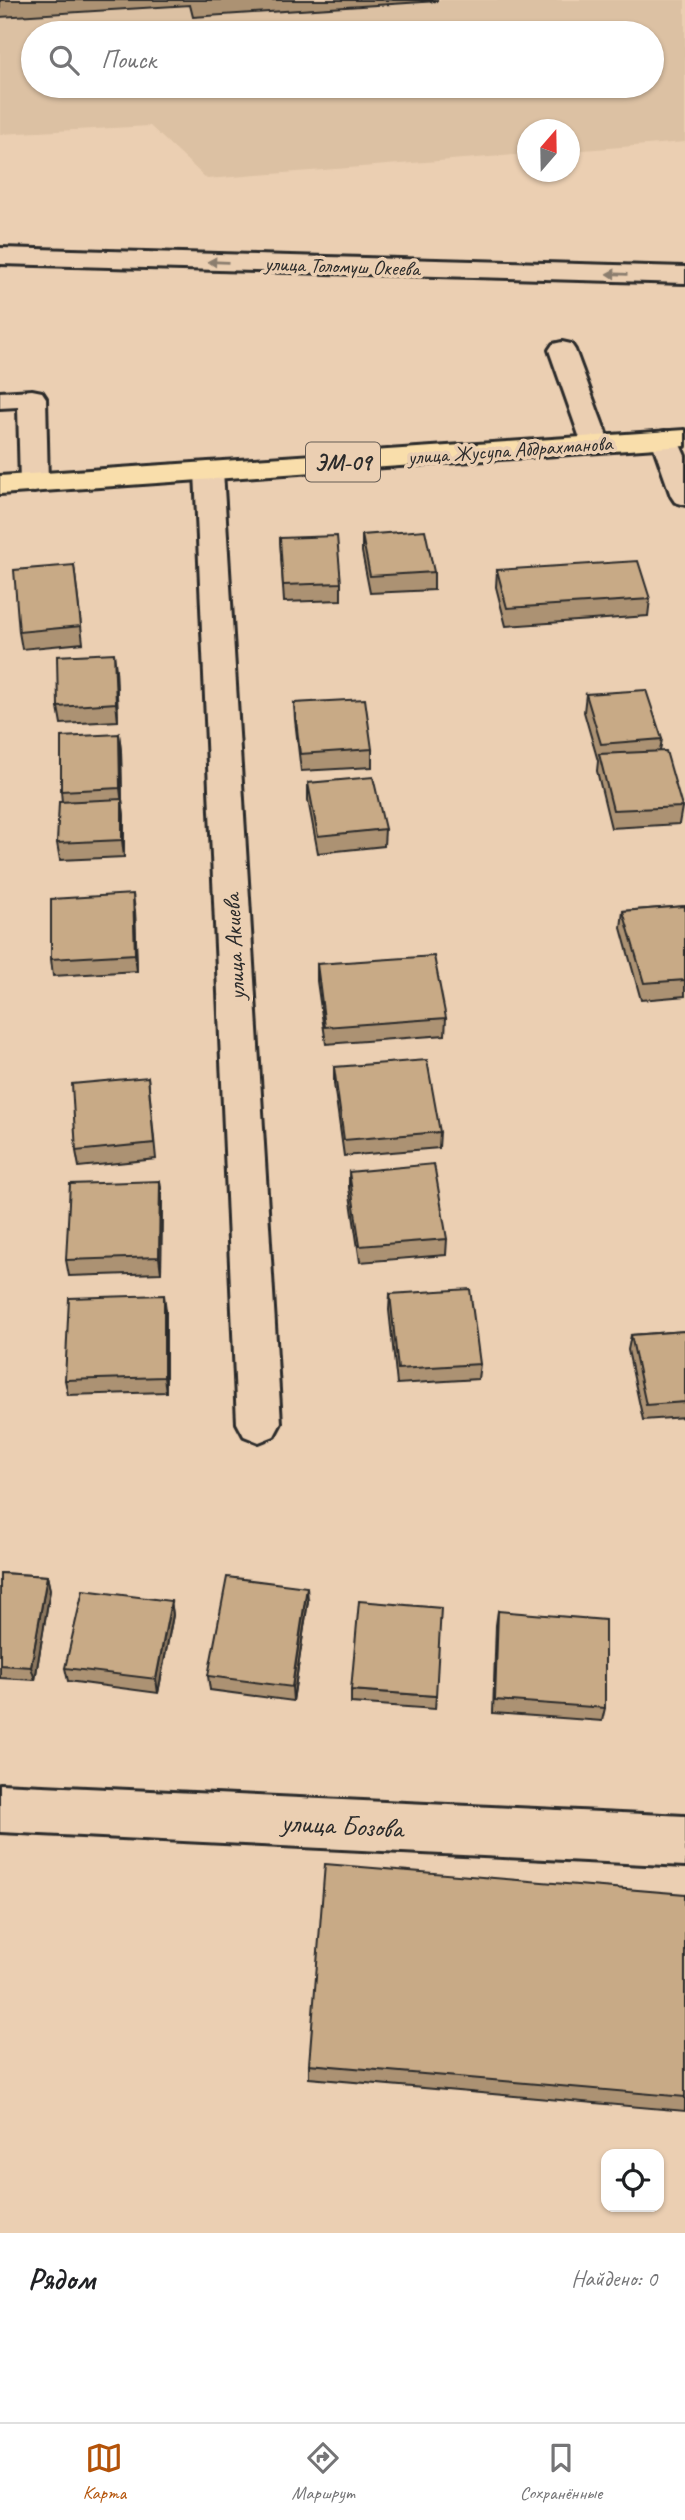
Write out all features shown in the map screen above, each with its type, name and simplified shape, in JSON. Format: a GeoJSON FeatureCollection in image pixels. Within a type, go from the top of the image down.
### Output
{"type":"FeatureCollection","features":[{"type":"Feature","properties":{"kind":"highway","name":"улица Жусупа Абдрахманова"},"geometry":{"type":"LineString","coordinates":[[0,485],[675,439]]}},
{"type":"Feature","properties":{"kind":"street","name":"улица Толомуш Океева"},"geometry":{"type":"LineString","coordinates":[[0,256],[685,275]]}},
{"type":"Feature","properties":{"kind":"street"},"geometry":{"type":"LineString","coordinates":[[562,350],[596,444]]}},
{"type":"Feature","properties":{"kind":"street"},"geometry":{"type":"LineString","coordinates":[[0,400],[32,398],[34,483]]}},
{"type":"Feature","properties":{"kind":"street"},"geometry":{"type":"LineString","coordinates":[[675,439],[685,496]]}},
{"type":"Feature","properties":{"kind":"street","name":"улица Акиева"},"geometry":{"type":"LineString","coordinates":[[209,471],[259,1423]]}},
{"type":"Feature","properties":{"kind":"street","name":"улица Бозова"},"geometry":{"type":"LineString","coordinates":[[0,1808],[685,1841]]}},
{"type":"Feature","properties":{"kind":"shaded area"},"geometry":{"type":"Polygon","coordinates":[[[0,0],[685,0],[685,142],[580,150],[580,119],[517,119],[517,155],[207,179],[150,126],[0,134],[0,0]]]}},
{"type":"Feature","properties":{"kind":"building"},"geometry":{"type":"Polygon","coordinates":[[[425,530],[434,572],[370,576],[362,535],[425,530]]]}},
{"type":"Feature","properties":{"kind":"building"},"geometry":{"type":"Polygon","coordinates":[[[337,536],[341,583],[283,585],[280,538],[337,536]]]}},
{"type":"Feature","properties":{"kind":"building"},"geometry":{"type":"Polygon","coordinates":[[[638,561],[650,599],[507,608],[497,570],[638,561]]]}},
{"type":"Feature","properties":{"kind":"building"},"geometry":{"type":"Polygon","coordinates":[[[74,565],[81,626],[19,632],[14,570],[74,565]]]}},
{"type":"Feature","properties":{"kind":"building"},"geometry":{"type":"Polygon","coordinates":[[[114,653],[116,703],[58,707],[57,656],[114,653]]]}},
{"type":"Feature","properties":{"kind":"building"},"geometry":{"type":"Polygon","coordinates":[[[646,690],[662,739],[601,744],[586,694],[646,690]]]}},
{"type":"Feature","properties":{"kind":"building"},"geometry":{"type":"Polygon","coordinates":[[[365,699],[372,749],[300,754],[294,703],[365,699]]]}},
{"type":"Feature","properties":{"kind":"building"},"geometry":{"type":"Polygon","coordinates":[[[119,734],[120,788],[61,791],[61,737],[119,734]]]}},
{"type":"Feature","properties":{"kind":"building"},"geometry":{"type":"Polygon","coordinates":[[[666,751],[682,807],[613,810],[599,754],[666,751]]]}},
{"type":"Feature","properties":{"kind":"building"},"geometry":{"type":"Polygon","coordinates":[[[373,777],[385,829],[318,836],[308,783],[373,777]]]}},
{"type":"Feature","properties":{"kind":"building"},"geometry":{"type":"Polygon","coordinates":[[[122,799],[122,840],[57,843],[59,802],[122,799]]]}},
{"type":"Feature","properties":{"kind":"building"},"geometry":{"type":"Polygon","coordinates":[[[133,894],[135,954],[51,959],[51,899],[133,894]]]}},
{"type":"Feature","properties":{"kind":"building"},"geometry":{"type":"Polygon","coordinates":[[[685,906],[685,980],[644,983],[623,911],[685,906]]]}},
{"type":"Feature","properties":{"kind":"building"},"geometry":{"type":"Polygon","coordinates":[[[434,956],[446,1018],[325,1027],[317,964],[434,956]]]}},
{"type":"Feature","properties":{"kind":"building"},"geometry":{"type":"Polygon","coordinates":[[[427,1060],[440,1132],[344,1140],[334,1067],[427,1060]]]}},
{"type":"Feature","properties":{"kind":"building"},"geometry":{"type":"Polygon","coordinates":[[[148,1077],[154,1143],[76,1151],[72,1084],[148,1077]]]}},
{"type":"Feature","properties":{"kind":"building"},"geometry":{"type":"Polygon","coordinates":[[[434,1164],[447,1239],[360,1246],[349,1172],[434,1164]]]}},
{"type":"Feature","properties":{"kind":"building"},"geometry":{"type":"Polygon","coordinates":[[[160,1181],[159,1257],[66,1260],[70,1184],[160,1181]]]}},
{"type":"Feature","properties":{"kind":"building"},"geometry":{"type":"Polygon","coordinates":[[[470,1289],[480,1364],[398,1369],[390,1294],[470,1289]]]}},
{"type":"Feature","properties":{"kind":"building"},"geometry":{"type":"Polygon","coordinates":[[[164,1295],[164,1377],[65,1380],[69,1298],[164,1295]]]}},
{"type":"Feature","properties":{"kind":"building"},"geometry":{"type":"Polygon","coordinates":[[[685,1331],[685,1402],[646,1405],[631,1335],[685,1331]]]}},
{"type":"Feature","properties":{"kind":"building"},"geometry":{"type":"Polygon","coordinates":[[[0,1573],[47,1576],[31,1667],[0,1665],[0,1573]]]}},
{"type":"Feature","properties":{"kind":"building"},"geometry":{"type":"Polygon","coordinates":[[[227,1577],[307,1587],[292,1687],[208,1676],[227,1577]]]}},
{"type":"Feature","properties":{"kind":"building"},"geometry":{"type":"Polygon","coordinates":[[[83,1590],[171,1601],[156,1679],[65,1668],[83,1590]]]}},
{"type":"Feature","properties":{"kind":"building"},"geometry":{"type":"Polygon","coordinates":[[[359,1601],[441,1608],[436,1696],[351,1690],[359,1601]]]}},
{"type":"Feature","properties":{"kind":"building"},"geometry":{"type":"Polygon","coordinates":[[[498,1611],[605,1620],[605,1708],[495,1700],[498,1611]]]}},
{"type":"Feature","properties":{"kind":"building"},"geometry":{"type":"Polygon","coordinates":[[[325,1864],[685,1894],[685,2097],[309,2064],[325,1864]]]}}]}
